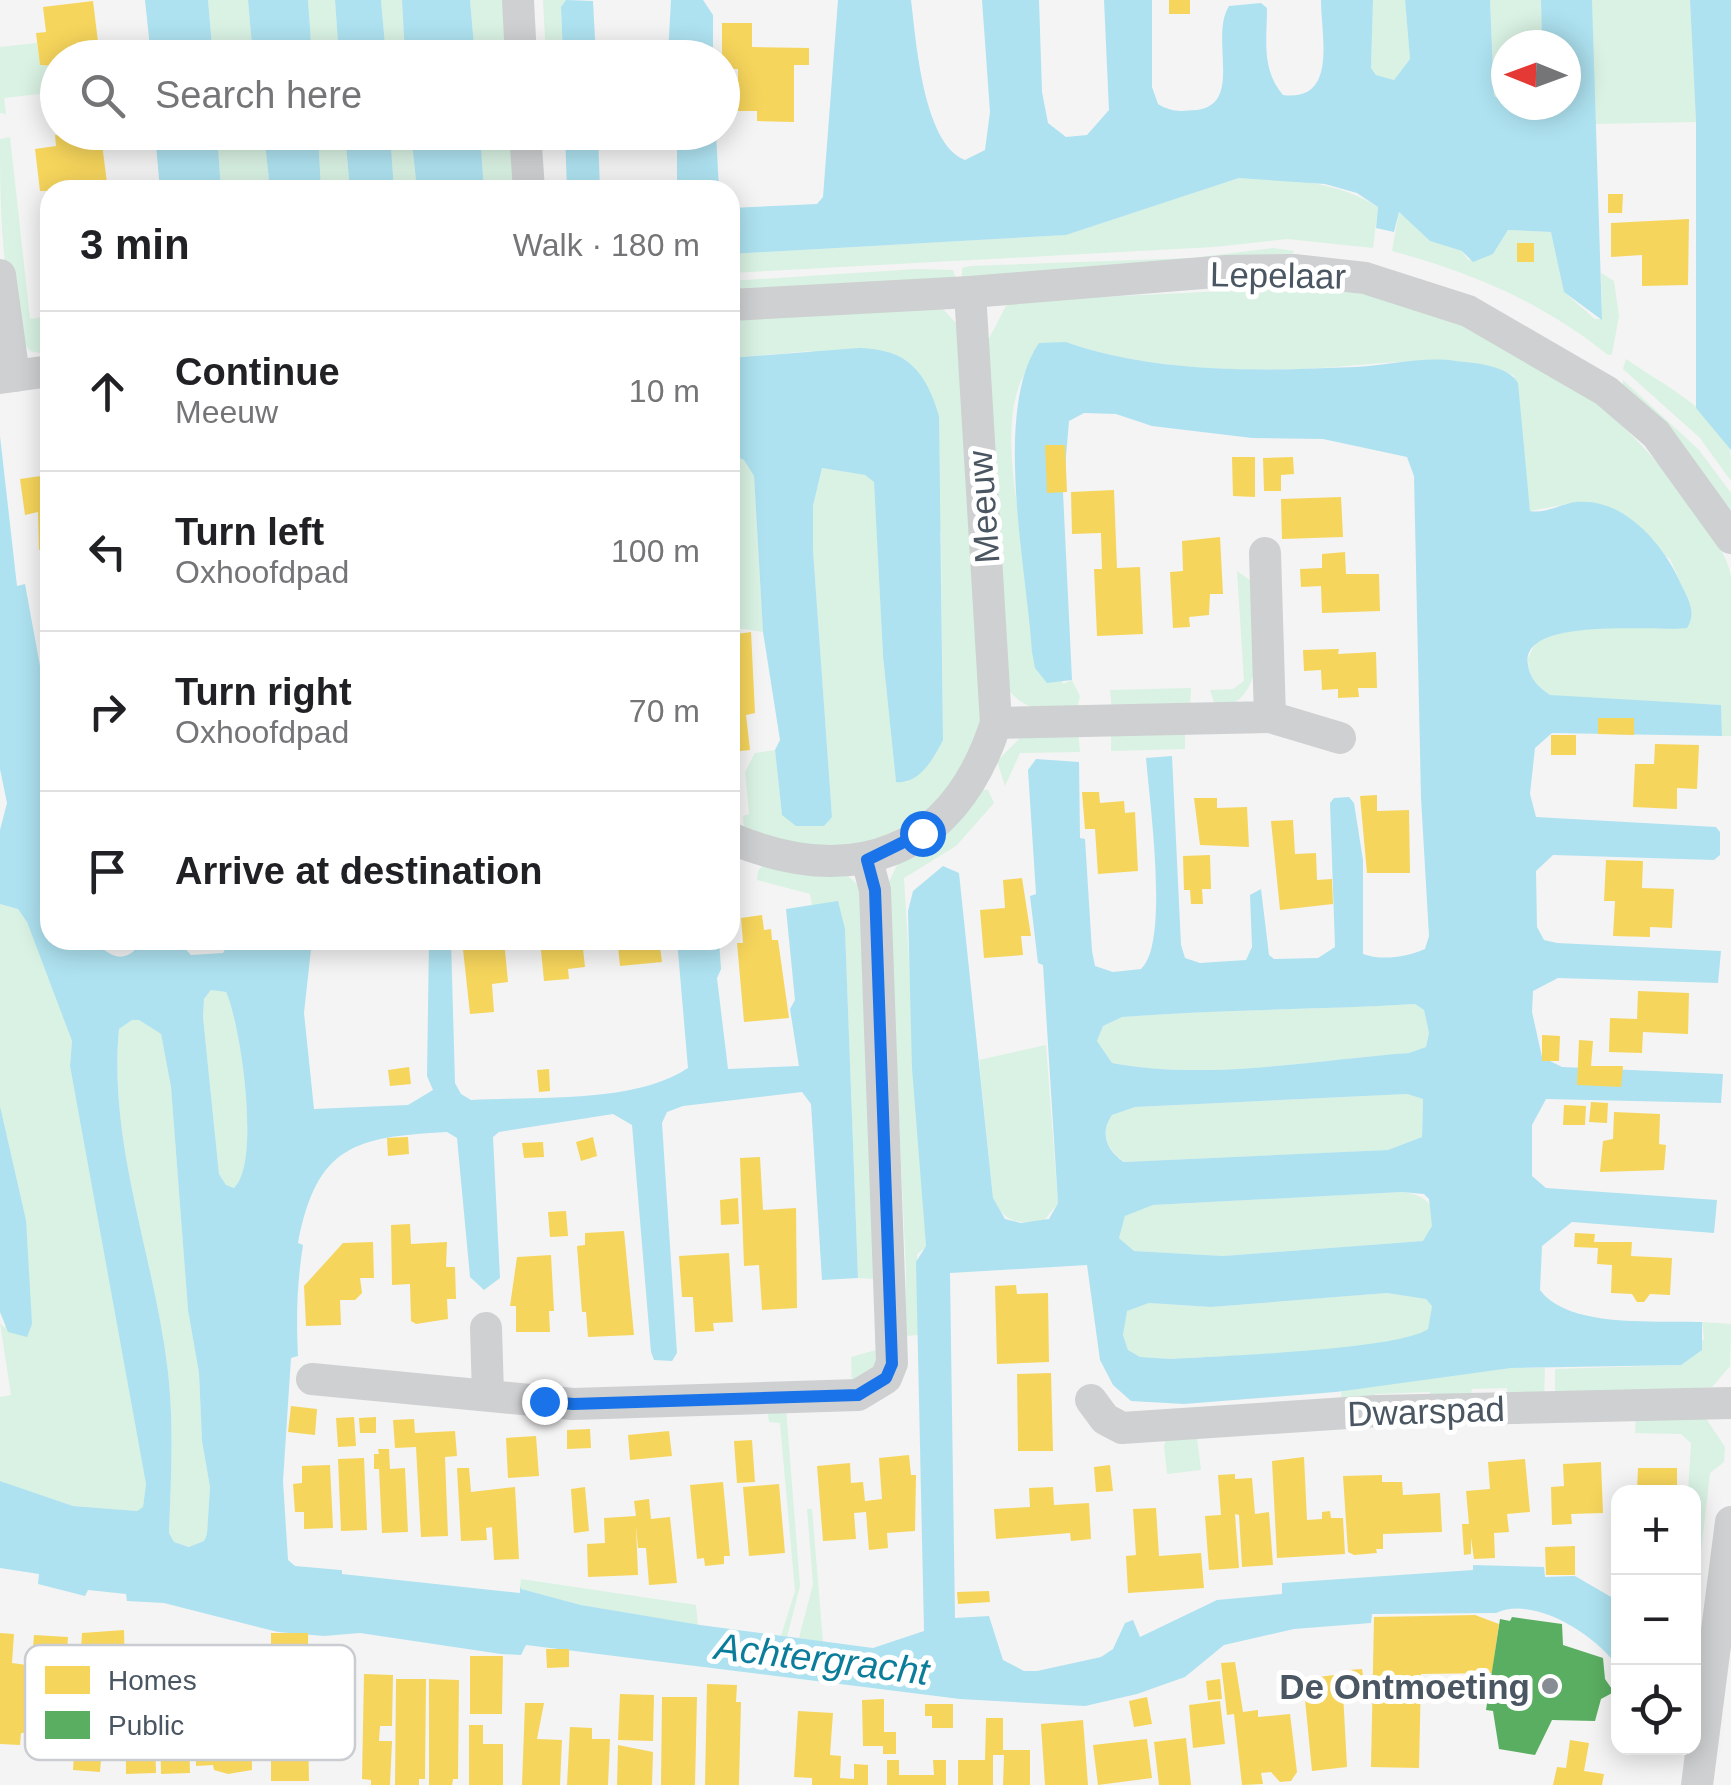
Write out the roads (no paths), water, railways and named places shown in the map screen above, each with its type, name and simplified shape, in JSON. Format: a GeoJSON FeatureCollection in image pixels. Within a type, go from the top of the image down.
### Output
{"type":"FeatureCollection","features":[{"type":"Feature","properties":{"kind":"street"},"geometry":{"type":"LineString","coordinates":[[518,0],[520,40]]}},
{"type":"Feature","properties":{"kind":"street"},"geometry":{"type":"LineString","coordinates":[[526,150],[527,180]]}},
{"type":"Feature","properties":{"kind":"street","name":"Lepelaar"},"geometry":{"type":"LineString","coordinates":[[740,304],[970,292],[1226,271],[1294,270],[1365,278],[1468,311],[1606,391],[1656,434],[1731,538]]}},
{"type":"Feature","properties":{"kind":"street"},"geometry":{"type":"LineString","coordinates":[[0,274],[7,377],[40,372]]}},
{"type":"Feature","properties":{"kind":"street","name":"Meeuw"},"geometry":{"type":"LineString","coordinates":[[740,841],[798,860],[832,864],[867,860],[922,833],[962,793],[982,766],[996,723],[970,292]]}},
{"type":"Feature","properties":{"kind":"street"},"geometry":{"type":"LineString","coordinates":[[1264,552],[1270,717]]}},
{"type":"Feature","properties":{"kind":"street"},"geometry":{"type":"LineString","coordinates":[[996,723],[1270,717],[1340,738]]}},
{"type":"Feature","properties":{"kind":"street"},"geometry":{"type":"LineString","coordinates":[[312,1380],[573,1404],[841,1396],[874,1389],[886,1378],[892,1364],[875,890],[867,860]]}},
{"type":"Feature","properties":{"kind":"street"},"geometry":{"type":"LineString","coordinates":[[486,1328],[488,1395]]}},
{"type":"Feature","properties":{"kind":"street","name":"Dwarspad"},"geometry":{"type":"LineString","coordinates":[[1091,1400],[1105,1419],[1122,1428],[1377,1411],[1731,1403]]}},
{"type":"Feature","properties":{"kind":"street"},"geometry":{"type":"LineString","coordinates":[[1696,1785],[1731,1522]]}},
{"type":"Feature","properties":{"kind":"water"},"geometry":{"type":"Polygon","coordinates":[[[145,0],[208,0],[212,40],[149,40],[145,0]]]}},
{"type":"Feature","properties":{"kind":"water"},"geometry":{"type":"Polygon","coordinates":[[[248,0],[308,0],[311,40],[252,40],[248,0]]]}},
{"type":"Feature","properties":{"kind":"water"},"geometry":{"type":"Polygon","coordinates":[[[335,0],[381,0],[385,40],[338,40],[335,0]]]}},
{"type":"Feature","properties":{"kind":"water"},"geometry":{"type":"Polygon","coordinates":[[[402,0],[470,0],[474,40],[404,40],[402,0]]]}},
{"type":"Feature","properties":{"kind":"water"},"geometry":{"type":"Polygon","coordinates":[[[566,0],[593,1],[595,40],[562,40],[561,7],[566,0]]]}},
{"type":"Feature","properties":{"kind":"water"},"geometry":{"type":"Polygon","coordinates":[[[671,0],[703,0],[713,15],[713,40],[669,40],[671,0]]]}},
{"type":"Feature","properties":{"kind":"water"},"geometry":{"type":"Polygon","coordinates":[[[838,0],[911,0],[919,64],[931,113],[951,150],[965,160],[985,150],[990,112],[982,0],[1039,0],[1042,92],[1048,123],[1066,137],[1087,135],[1109,110],[1104,0],[1152,0],[1152,87],[1158,104],[1182,111],[1211,105],[1219,96],[1223,83],[1222,35],[1229,6],[1261,3],[1267,8],[1267,54],[1271,75],[1283,95],[1300,94],[1312,88],[1319,78],[1323,64],[1321,0],[1373,0],[1371,68],[1376,75],[1394,80],[1410,59],[1405,0],[1490,0],[1491,120],[1581,120],[1581,30],[1542,30],[1541,0],[1592,0],[1602,320],[1564,292],[1551,232],[1508,230],[1493,254],[1473,262],[1462,251],[1430,241],[1399,212],[1394,232],[1376,228],[1378,207],[1357,193],[1325,184],[1239,178],[1066,235],[740,253],[740,208],[817,204],[823,197],[838,0]]]}},
{"type":"Feature","properties":{"kind":"water"},"geometry":{"type":"Polygon","coordinates":[[[1690,0],[1731,0],[1731,450],[1696,408],[1696,122],[1690,0]]]}},
{"type":"Feature","properties":{"kind":"water"},"geometry":{"type":"Polygon","coordinates":[[[156,150],[218,150],[220,180],[159,180],[156,150]]]}},
{"type":"Feature","properties":{"kind":"water"},"geometry":{"type":"Polygon","coordinates":[[[266,150],[319,150],[320,180],[269,180],[266,150]]]}},
{"type":"Feature","properties":{"kind":"water"},"geometry":{"type":"Polygon","coordinates":[[[346,150],[391,150],[393,180],[349,180],[346,150]]]}},
{"type":"Feature","properties":{"kind":"water"},"geometry":{"type":"Polygon","coordinates":[[[413,150],[481,150],[483,180],[416,180],[413,150]]]}},
{"type":"Feature","properties":{"kind":"water"},"geometry":{"type":"Polygon","coordinates":[[[566,150],[599,150],[600,180],[567,180],[566,150]]]}},
{"type":"Feature","properties":{"kind":"water"},"geometry":{"type":"Polygon","coordinates":[[[677,150],[717,150],[718,180],[677,180],[677,150]]]}},
{"type":"Feature","properties":{"kind":"water","name":"Achtergracht"},"geometry":{"type":"Polygon","coordinates":[[[1066,342],[1136,360],[1210,368],[1356,367],[1444,360],[1499,369],[1513,377],[1518,383],[1530,511],[1594,502],[1626,515],[1664,554],[1691,611],[1687,628],[1593,629],[1545,639],[1531,649],[1528,665],[1536,683],[1550,695],[1721,705],[1722,736],[1552,733],[1535,748],[1530,794],[1536,817],[1716,827],[1720,832],[1720,855],[1714,860],[1553,855],[1536,871],[1537,927],[1544,940],[1721,951],[1718,983],[1558,978],[1533,991],[1532,1012],[1542,1057],[1562,1067],[1723,1074],[1721,1103],[1546,1099],[1532,1125],[1532,1176],[1546,1188],[1717,1200],[1714,1233],[1572,1222],[1542,1246],[1540,1290],[1571,1311],[1615,1320],[1702,1322],[1702,1350],[1681,1365],[1511,1368],[1336,1392],[1184,1404],[1131,1401],[1113,1385],[1100,1360],[1087,1265],[950,1273],[955,1618],[989,1616],[1003,1660],[1024,1671],[1037,1671],[1101,1657],[1113,1649],[1125,1623],[1133,1620],[1140,1637],[1217,1600],[1282,1594],[1282,1583],[1473,1570],[1473,1565],[1544,1567],[1545,1577],[1575,1576],[1611,1597],[1611,1659],[1596,1643],[1564,1622],[1529,1609],[1372,1614],[1371,1623],[1294,1629],[1224,1645],[1185,1677],[1085,1706],[960,1699],[526,1645],[521,1655],[501,1654],[360,1633],[324,1636],[278,1632],[164,1603],[127,1601],[126,1594],[88,1590],[85,1596],[38,1584],[39,1574],[0,1568],[0,1481],[73,1506],[137,1511],[143,1507],[146,1484],[70,1066],[72,1041],[27,922],[18,909],[0,904],[0,830],[7,803],[0,769],[0,436],[17,586],[25,584],[40,666],[40,950],[106,950],[123,956],[134,950],[186,950],[191,955],[225,950],[311,950],[304,1013],[314,1109],[408,1105],[433,1090],[427,1076],[429,950],[451,950],[455,1083],[461,1094],[471,1100],[613,1093],[666,1080],[688,1068],[678,950],[720,950],[721,969],[717,978],[728,1069],[799,1066],[790,1009],[795,1000],[786,909],[838,901],[845,929],[858,1278],[822,1280],[811,1104],[802,1092],[683,1106],[667,1112],[662,1123],[677,1353],[672,1361],[654,1360],[651,1352],[632,1125],[613,1114],[499,1132],[493,1137],[500,1278],[484,1290],[470,1277],[457,1138],[447,1132],[364,1143],[329,1166],[316,1185],[298,1243],[303,1245],[298,1356],[291,1358],[283,1481],[288,1560],[295,1566],[520,1586],[581,1605],[873,1648],[924,1631],[916,1262],[926,1246],[912,1068],[908,911],[913,891],[943,866],[959,873],[993,1198],[1005,1219],[1021,1223],[1049,1219],[1058,1203],[1043,965],[1038,963],[1030,896],[1036,894],[1028,770],[1036,759],[1079,762],[1080,838],[1085,839],[1095,966],[1113,972],[1141,969],[1150,954],[1156,902],[1146,758],[1172,756],[1181,945],[1185,958],[1200,963],[1246,960],[1252,947],[1250,895],[1261,889],[1269,955],[1274,959],[1318,958],[1335,947],[1330,803],[1334,798],[1349,797],[1354,803],[1363,860],[1363,954],[1386,958],[1410,954],[1425,949],[1429,936],[1421,798],[1414,476],[1407,457],[1323,439],[1252,438],[1152,426],[1116,414],[1084,413],[1069,421],[1063,492],[1072,680],[1047,683],[1035,668],[1032,652],[1016,492],[1017,408],[1025,372],[1039,343],[1066,342]],[[211,990],[204,999],[203,1017],[219,1174],[226,1185],[234,1188],[242,1174],[246,1152],[246,1093],[232,1009],[226,992],[211,990]],[[1415,1004],[1122,1017],[1103,1026],[1097,1041],[1112,1063],[1148,1068],[1222,1070],[1298,1064],[1409,1053],[1426,1047],[1429,1033],[1424,1010],[1415,1004]],[[139,1020],[119,1029],[120,1116],[168,1372],[169,1533],[174,1542],[189,1547],[204,1541],[207,1534],[210,1487],[202,1441],[199,1373],[188,1310],[171,1087],[161,1034],[139,1020]],[[1407,1094],[1135,1107],[1112,1115],[1106,1135],[1113,1153],[1124,1162],[1388,1150],[1422,1137],[1423,1099],[1407,1094]],[[1424,1194],[1153,1205],[1125,1216],[1119,1238],[1134,1251],[1223,1256],[1423,1241],[1432,1226],[1429,1199],[1424,1194]],[[1387,1293],[1211,1307],[1149,1303],[1127,1311],[1123,1335],[1128,1350],[1140,1357],[1171,1359],[1306,1351],[1382,1342],[1428,1329],[1432,1306],[1426,1299],[1387,1293]]]}},
{"type":"Feature","properties":{"kind":"water"},"geometry":{"type":"Polygon","coordinates":[[[859,348],[890,353],[921,375],[939,416],[943,740],[919,775],[904,782],[896,782],[883,656],[874,482],[865,475],[822,468],[813,506],[813,550],[832,817],[824,826],[796,826],[782,815],[775,750],[780,740],[763,632],[754,476],[740,458],[740,357],[859,348]]]}},
{"type":"Feature","properties":{"kind":"water"},"geometry":{"type":"Polygon","coordinates":[[[0,1106],[26,1220],[32,1324],[27,1337],[8,1332],[0,1312],[0,1106]]]}},
{"type":"Feature","properties":{"kind":"place","name":"De Ontmoeting"},"geometry":{"type":"Point","coordinates":[1550,1686]}}]}
